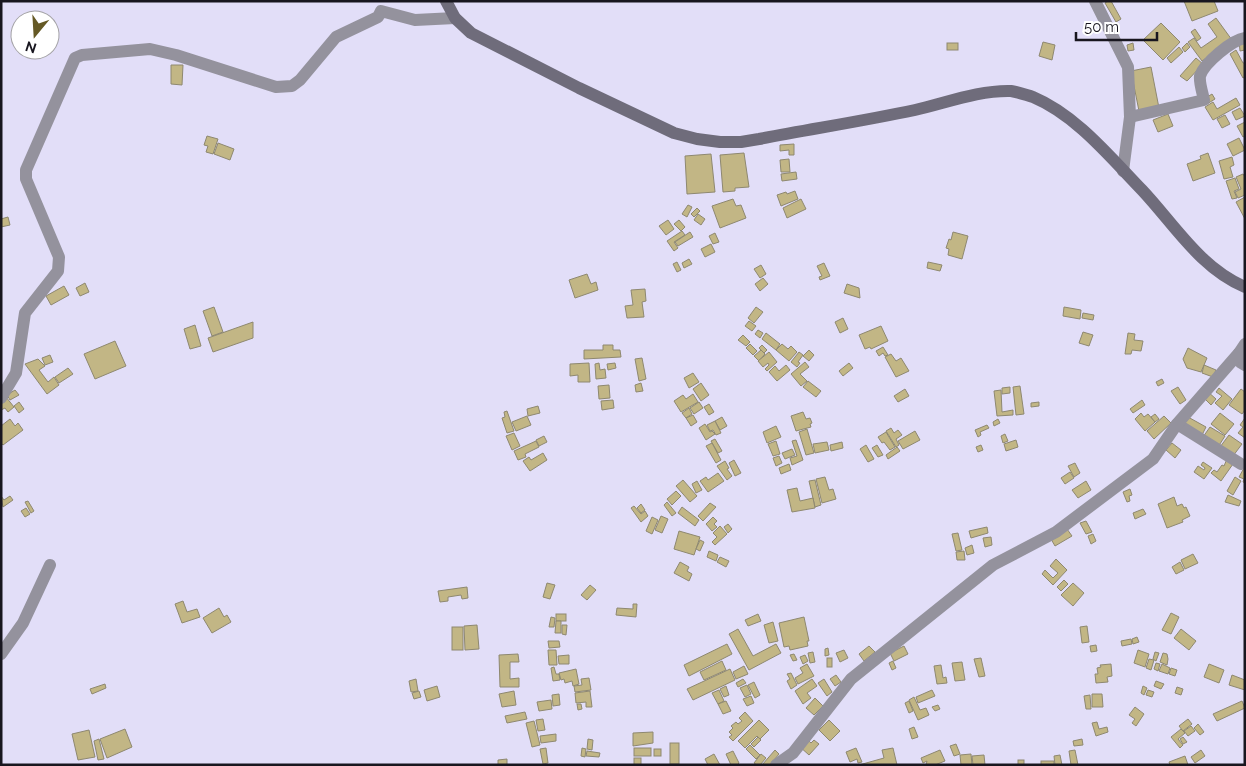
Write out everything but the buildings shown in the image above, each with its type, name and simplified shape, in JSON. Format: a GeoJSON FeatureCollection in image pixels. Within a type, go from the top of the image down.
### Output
{"type":"FeatureCollection","features":[{"type":"Feature","properties":{"kind":"main road"},"geometry":{"type":"LineString","coordinates":[[446,1],[455,18],[471,33],[579,88],[674,133],[697,139],[741,142],[904,112],[985,93],[1011,91],[1034,98],[1056,109],[1081,130],[1123,171],[1212,268],[1231,281],[1245,287]]}},
{"type":"Feature","properties":{"kind":"street"},"geometry":{"type":"LineString","coordinates":[[1095,1],[1128,67],[1130,117],[1123,171]]}},
{"type":"Feature","properties":{"kind":"street"},"geometry":{"type":"LineString","coordinates":[[1,398],[16,373],[25,313],[58,271],[59,257],[26,179],[26,170],[75,58],[82,55],[150,49],[176,55],[276,87],[292,86],[300,80],[336,37],[378,17],[381,11],[415,20],[455,18]]}},
{"type":"Feature","properties":{"kind":"street"},"geometry":{"type":"LineString","coordinates":[[1130,117],[1204,100],[1200,77],[1207,63],[1238,39],[1245,38]]}},
{"type":"Feature","properties":{"kind":"street"},"geometry":{"type":"LineString","coordinates":[[1242,348],[1238,358],[1245,365]]}},
{"type":"Feature","properties":{"kind":"street"},"geometry":{"type":"LineString","coordinates":[[776,765],[793,753],[851,679],[993,565],[1056,532],[1152,459],[1177,424],[1242,348]]}},
{"type":"Feature","properties":{"kind":"street"},"geometry":{"type":"LineString","coordinates":[[1177,424],[1241,464]]}},
{"type":"Feature","properties":{"kind":"street"},"geometry":{"type":"LineString","coordinates":[[1,654],[24,623],[50,565]]}}]}
